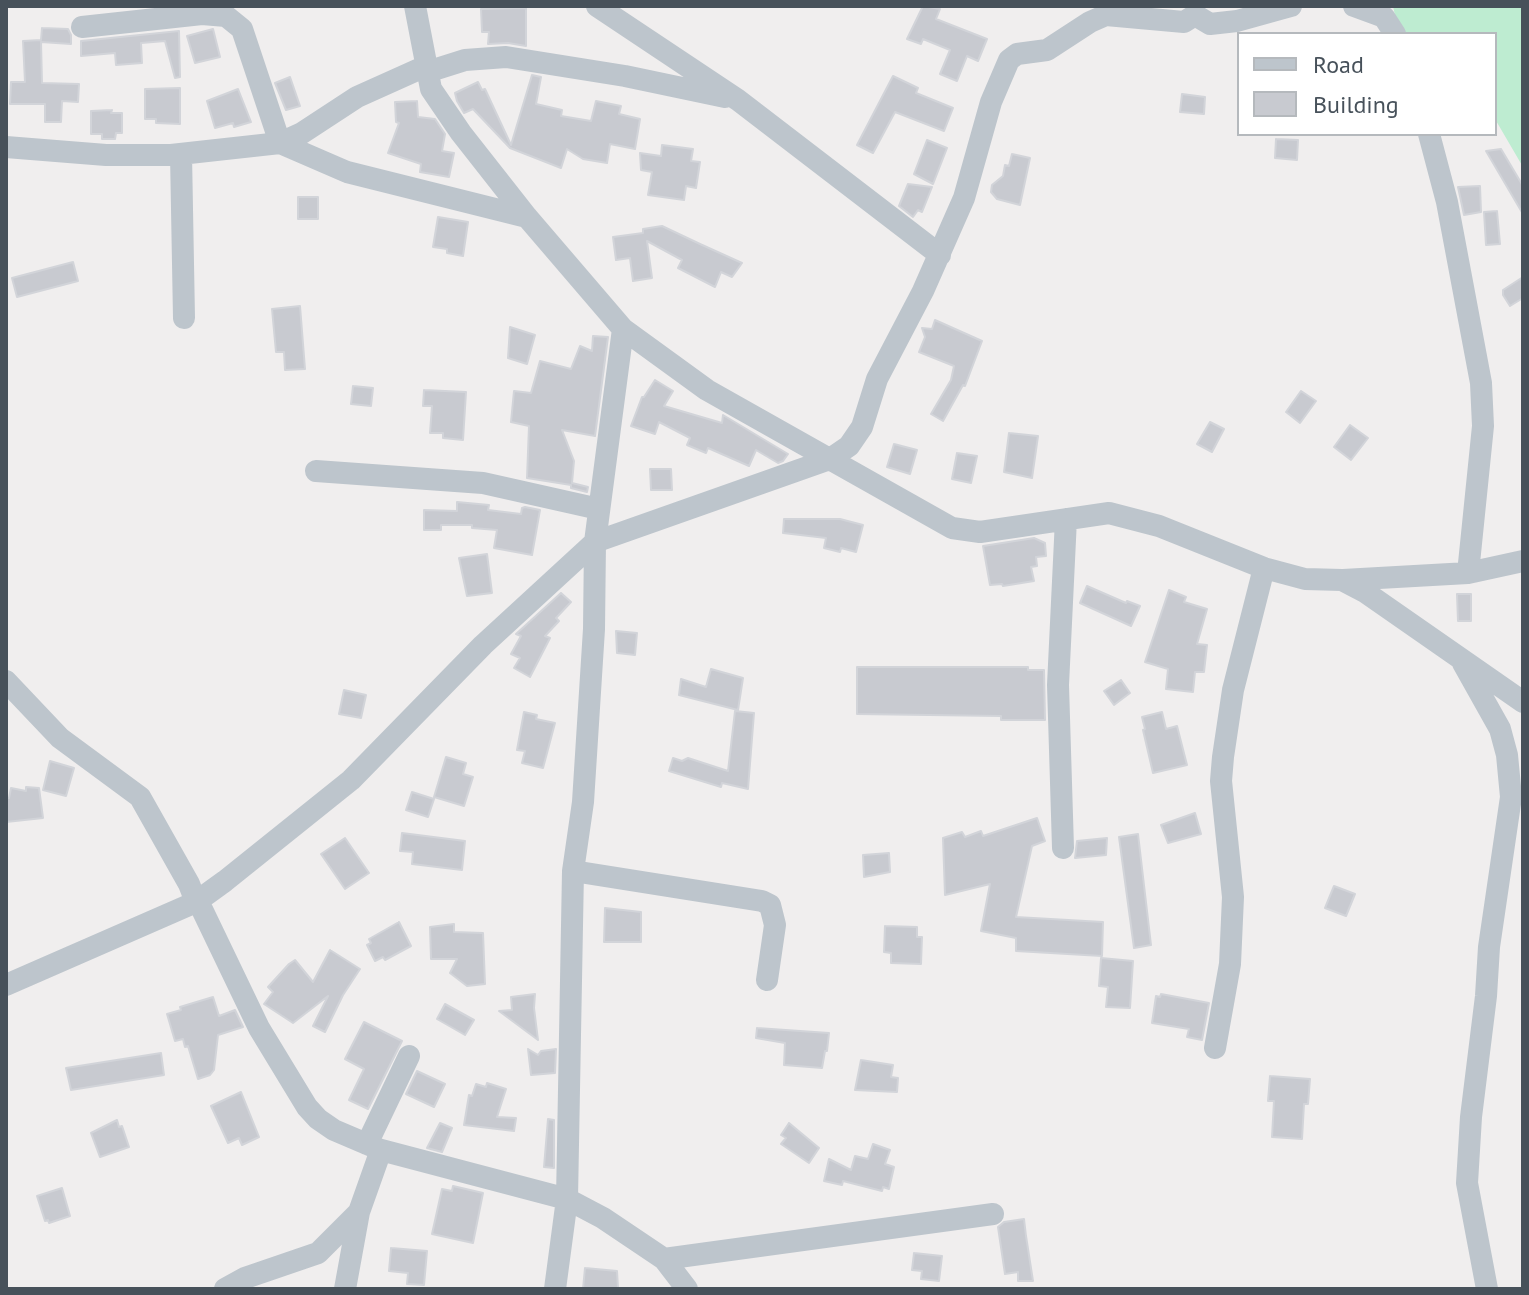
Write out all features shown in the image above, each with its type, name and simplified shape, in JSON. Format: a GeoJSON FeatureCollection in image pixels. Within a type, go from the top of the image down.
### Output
{"type":"FeatureCollection","features":[{"type":"Feature","properties":{"kind":"street"},"geometry":{"type":"LineString","coordinates":[[415,6],[431,89],[527,217],[622,328],[707,390],[952,528],[966,532],[1109,513],[1159,526],[1264,568],[1305,579],[1468,573],[1523,561]]}},
{"type":"Feature","properties":{"kind":"street"},"geometry":{"type":"LineString","coordinates":[[597,6],[738,100],[940,255]]}},
{"type":"Feature","properties":{"kind":"street"},"geometry":{"type":"LineString","coordinates":[[6,985],[197,901],[351,780],[483,645],[595,542],[830,459],[849,446],[862,427],[877,379],[940,255],[964,198],[991,102],[1009,60],[1017,54],[1047,50],[1106,15],[1184,22],[1195,11],[1210,24],[1237,21],[1291,6]]}},
{"type":"Feature","properties":{"kind":"street"},"geometry":{"type":"LineString","coordinates":[[1354,6],[1388,19]]}},
{"type":"Feature","properties":{"kind":"street"},"geometry":{"type":"LineString","coordinates":[[82,27],[202,14],[226,16],[242,29],[280,143],[347,172],[527,217]]}},
{"type":"Feature","properties":{"kind":"street"},"geometry":{"type":"LineString","coordinates":[[6,147],[106,155],[181,154],[280,143],[302,133],[357,97],[427,69],[465,60],[506,57],[625,76],[738,100]]}},
{"type":"Feature","properties":{"kind":"street"},"geometry":{"type":"LineString","coordinates":[[1430,136],[1447,202],[1481,383],[1483,426],[1468,573]]}},
{"type":"Feature","properties":{"kind":"street"},"geometry":{"type":"LineString","coordinates":[[181,154],[184,318]]}},
{"type":"Feature","properties":{"kind":"street"},"geometry":{"type":"LineString","coordinates":[[555,1289],[567,1199],[573,871],[583,802],[594,629],[595,542],[622,328]]}},
{"type":"Feature","properties":{"kind":"street"},"geometry":{"type":"LineString","coordinates":[[595,542],[622,328]]}},
{"type":"Feature","properties":{"kind":"street"},"geometry":{"type":"LineString","coordinates":[[316,471],[483,483],[599,509]]}},
{"type":"Feature","properties":{"kind":"street"},"geometry":{"type":"LineString","coordinates":[[1063,848],[1058,685],[1066,519]]}},
{"type":"Feature","properties":{"kind":"street"},"geometry":{"type":"LineString","coordinates":[[1215,1048],[1230,964],[1233,897],[1221,781],[1223,757],[1233,690],[1264,568]]}},
{"type":"Feature","properties":{"kind":"street"},"geometry":{"type":"LineString","coordinates":[[1342,580],[1459,655],[1523,702]]}},
{"type":"Feature","properties":{"kind":"street"},"geometry":{"type":"LineString","coordinates":[[1459,655],[1500,729],[1507,755],[1511,797],[1489,947],[1467,1183],[1487,1289]]}},
{"type":"Feature","properties":{"kind":"street"},"geometry":{"type":"LineString","coordinates":[[6,681],[60,738],[140,797],[189,884],[259,1028],[307,1107],[318,1119],[334,1130],[374,1147],[567,1199],[603,1218],[664,1259],[687,1289]]}},
{"type":"Feature","properties":{"kind":"street"},"geometry":{"type":"LineString","coordinates":[[573,871],[762,901],[770,905],[775,925],[767,980]]}},
{"type":"Feature","properties":{"kind":"street"},"geometry":{"type":"LineString","coordinates":[[345,1289],[374,1147],[409,1056]]}},
{"type":"Feature","properties":{"kind":"street"},"geometry":{"type":"LineString","coordinates":[[225,1289],[245,1278],[318,1253],[359,1212]]}},
{"type":"Feature","properties":{"kind":"street"},"geometry":{"type":"LineString","coordinates":[[664,1259],[993,1214]]}},
{"type":"Feature","properties":{"kind":"green space"},"geometry":{"type":"Polygon","coordinates":[[[1393,6],[1523,6],[1523,167],[1497,122],[1497,32],[1399,32],[1393,6]]]}},
{"type":"Feature","properties":{"kind":"building"},"geometry":{"type":"Polygon","coordinates":[[[923,6],[940,9],[936,19],[987,39],[978,61],[967,56],[957,81],[940,74],[950,50],[923,39],[921,44],[907,39],[923,6]]]}},
{"type":"Feature","properties":{"kind":"building"},"geometry":{"type":"Polygon","coordinates":[[[526,8],[526,46],[488,44],[489,32],[482,32],[481,9],[526,8]]]}},
{"type":"Feature","properties":{"kind":"building"},"geometry":{"type":"Polygon","coordinates":[[[42,28],[68,29],[71,35],[71,44],[41,42],[42,83],[79,84],[78,102],[62,101],[61,122],[45,122],[45,104],[10,104],[11,82],[25,82],[23,41],[41,40],[42,28]]]}},
{"type":"Feature","properties":{"kind":"building"},"geometry":{"type":"Polygon","coordinates":[[[213,29],[220,57],[195,63],[187,36],[213,29]]]}},
{"type":"Feature","properties":{"kind":"building"},"geometry":{"type":"Polygon","coordinates":[[[179,31],[180,77],[175,78],[165,41],[141,43],[142,63],[116,65],[115,53],[81,56],[81,41],[179,31]]]}},
{"type":"Feature","properties":{"kind":"building"},"geometry":{"type":"Polygon","coordinates":[[[532,75],[541,77],[536,104],[562,110],[561,116],[591,121],[596,101],[621,106],[619,114],[640,119],[635,149],[610,144],[607,163],[583,159],[567,149],[561,168],[510,148],[473,109],[464,113],[457,101],[455,93],[478,82],[482,90],[485,89],[511,145],[532,75]]]}},
{"type":"Feature","properties":{"kind":"building"},"geometry":{"type":"Polygon","coordinates":[[[893,76],[918,88],[916,93],[953,108],[944,131],[895,112],[873,153],[857,145],[893,76]]]}},
{"type":"Feature","properties":{"kind":"building"},"geometry":{"type":"Polygon","coordinates":[[[290,77],[300,106],[286,110],[275,83],[290,77]]]}},
{"type":"Feature","properties":{"kind":"building"},"geometry":{"type":"Polygon","coordinates":[[[180,88],[180,124],[156,123],[156,119],[145,119],[145,89],[180,88]]]}},
{"type":"Feature","properties":{"kind":"building"},"geometry":{"type":"Polygon","coordinates":[[[238,89],[251,122],[215,128],[207,101],[238,89]]]}},
{"type":"Feature","properties":{"kind":"building"},"geometry":{"type":"Polygon","coordinates":[[[1182,94],[1205,97],[1204,114],[1180,112],[1182,94]]]}},
{"type":"Feature","properties":{"kind":"building"},"geometry":{"type":"Polygon","coordinates":[[[417,101],[418,117],[435,119],[445,134],[442,151],[454,153],[449,177],[420,172],[421,164],[388,153],[399,123],[396,122],[395,102],[417,101]]]}},
{"type":"Feature","properties":{"kind":"building"},"geometry":{"type":"Polygon","coordinates":[[[112,110],[111,113],[122,113],[122,133],[116,133],[115,139],[102,139],[102,134],[91,134],[91,111],[112,110]]]}},
{"type":"Feature","properties":{"kind":"building"},"geometry":{"type":"Polygon","coordinates":[[[1276,139],[1298,140],[1297,160],[1275,158],[1276,139]]]}},
{"type":"Feature","properties":{"kind":"building"},"geometry":{"type":"Polygon","coordinates":[[[927,140],[947,148],[933,184],[914,174],[927,140]]]}},
{"type":"Feature","properties":{"kind":"building"},"geometry":{"type":"Polygon","coordinates":[[[662,145],[693,149],[691,161],[700,162],[696,188],[686,186],[684,200],[648,195],[652,172],[641,170],[640,153],[661,156],[662,145]]]}},
{"type":"Feature","properties":{"kind":"building"},"geometry":{"type":"Polygon","coordinates":[[[1501,149],[1523,186],[1523,214],[1486,151],[1501,149]]]}},
{"type":"Feature","properties":{"kind":"building"},"geometry":{"type":"Polygon","coordinates":[[[1012,154],[1030,158],[1020,205],[997,199],[991,192],[992,185],[1003,176],[1005,165],[1009,166],[1012,154]]]}},
{"type":"Feature","properties":{"kind":"building"},"geometry":{"type":"Polygon","coordinates":[[[908,184],[932,187],[922,212],[918,210],[913,217],[899,206],[908,184]]]}},
{"type":"Feature","properties":{"kind":"building"},"geometry":{"type":"Polygon","coordinates":[[[1480,186],[1481,212],[1464,215],[1458,187],[1480,186]]]}},
{"type":"Feature","properties":{"kind":"building"},"geometry":{"type":"Polygon","coordinates":[[[298,197],[318,197],[318,219],[298,219],[298,197]]]}},
{"type":"Feature","properties":{"kind":"building"},"geometry":{"type":"Polygon","coordinates":[[[1497,211],[1500,244],[1486,245],[1484,212],[1497,211]]]}},
{"type":"Feature","properties":{"kind":"building"},"geometry":{"type":"Polygon","coordinates":[[[438,217],[468,222],[463,256],[433,247],[438,217]]]}},
{"type":"Feature","properties":{"kind":"building"},"geometry":{"type":"Polygon","coordinates":[[[662,226],[742,263],[732,277],[721,272],[715,287],[678,268],[682,260],[647,241],[652,278],[633,281],[630,258],[616,260],[613,237],[643,233],[643,229],[662,226]]]}},
{"type":"Feature","properties":{"kind":"building"},"geometry":{"type":"Polygon","coordinates":[[[73,262],[78,281],[17,297],[12,278],[73,262]]]}},
{"type":"Feature","properties":{"kind":"building"},"geometry":{"type":"Polygon","coordinates":[[[1523,277],[1523,298],[1510,306],[1503,290],[1523,277]]]}},
{"type":"Feature","properties":{"kind":"building"},"geometry":{"type":"Polygon","coordinates":[[[300,306],[305,369],[285,370],[284,352],[276,352],[272,309],[300,306]]]}},
{"type":"Feature","properties":{"kind":"building"},"geometry":{"type":"Polygon","coordinates":[[[935,320],[982,341],[965,386],[943,421],[931,414],[951,380],[954,366],[919,352],[925,337],[922,328],[932,329],[935,320]]]}},
{"type":"Feature","properties":{"kind":"building"},"geometry":{"type":"Polygon","coordinates":[[[510,327],[535,335],[527,364],[508,358],[510,327]]]}},
{"type":"Feature","properties":{"kind":"building"},"geometry":{"type":"Polygon","coordinates":[[[593,336],[608,337],[595,436],[562,430],[574,461],[572,483],[588,487],[587,492],[571,488],[571,485],[527,478],[529,426],[511,422],[514,391],[531,393],[540,361],[571,369],[580,346],[592,351],[593,336]]]}},
{"type":"Feature","properties":{"kind":"building"},"geometry":{"type":"Polygon","coordinates":[[[655,380],[673,391],[664,406],[722,423],[723,415],[788,454],[778,463],[756,450],[749,466],[708,448],[706,453],[687,445],[690,438],[659,422],[655,434],[631,426],[642,397],[655,380]]]}},
{"type":"Feature","properties":{"kind":"building"},"geometry":{"type":"Polygon","coordinates":[[[353,386],[373,388],[371,406],[351,404],[353,386]]]}},
{"type":"Feature","properties":{"kind":"building"},"geometry":{"type":"Polygon","coordinates":[[[424,390],[466,392],[463,440],[443,438],[443,433],[430,433],[432,406],[423,406],[424,390]]]}},
{"type":"Feature","properties":{"kind":"building"},"geometry":{"type":"Polygon","coordinates":[[[1301,391],[1316,401],[1300,423],[1286,412],[1301,391]]]}},
{"type":"Feature","properties":{"kind":"building"},"geometry":{"type":"Polygon","coordinates":[[[1210,422],[1224,429],[1212,452],[1197,444],[1210,422]]]}},
{"type":"Feature","properties":{"kind":"building"},"geometry":{"type":"Polygon","coordinates":[[[1350,425],[1368,438],[1351,460],[1334,447],[1350,425]]]}},
{"type":"Feature","properties":{"kind":"building"},"geometry":{"type":"Polygon","coordinates":[[[1009,433],[1038,436],[1032,478],[1004,472],[1009,433]]]}},
{"type":"Feature","properties":{"kind":"building"},"geometry":{"type":"Polygon","coordinates":[[[894,444],[917,450],[910,474],[887,467],[894,444]]]}},
{"type":"Feature","properties":{"kind":"building"},"geometry":{"type":"Polygon","coordinates":[[[957,453],[977,456],[971,483],[952,479],[957,453]]]}},
{"type":"Feature","properties":{"kind":"building"},"geometry":{"type":"Polygon","coordinates":[[[650,469],[671,469],[672,490],[651,490],[650,469]]]}},
{"type":"Feature","properties":{"kind":"building"},"geometry":{"type":"Polygon","coordinates":[[[457,502],[489,505],[488,510],[521,514],[525,507],[540,510],[532,555],[494,548],[497,530],[472,528],[472,525],[441,525],[441,530],[424,530],[424,510],[457,511],[457,502]]]}},
{"type":"Feature","properties":{"kind":"building"},"geometry":{"type":"Polygon","coordinates":[[[784,519],[840,519],[863,525],[856,552],[841,548],[840,552],[824,548],[826,538],[783,533],[784,519]]]}},
{"type":"Feature","properties":{"kind":"building"},"geometry":{"type":"Polygon","coordinates":[[[1034,538],[1045,543],[1046,556],[1036,557],[1037,566],[1031,567],[1034,581],[990,585],[983,546],[1034,538]]]}},
{"type":"Feature","properties":{"kind":"building"},"geometry":{"type":"Polygon","coordinates":[[[487,554],[492,593],[467,596],[459,558],[487,554]]]}},
{"type":"Feature","properties":{"kind":"building"},"geometry":{"type":"Polygon","coordinates":[[[1087,586],[1140,606],[1131,626],[1080,603],[1087,586]]]}},
{"type":"Feature","properties":{"kind":"building"},"geometry":{"type":"Polygon","coordinates":[[[1169,590],[1186,597],[1184,602],[1207,609],[1197,644],[1207,645],[1204,672],[1195,672],[1193,692],[1166,689],[1168,669],[1145,662],[1169,590]]]}},
{"type":"Feature","properties":{"kind":"building"},"geometry":{"type":"Polygon","coordinates":[[[561,593],[571,602],[545,636],[550,638],[530,677],[514,668],[520,658],[511,654],[521,636],[516,634],[561,593]]]}},
{"type":"Feature","properties":{"kind":"building"},"geometry":{"type":"Polygon","coordinates":[[[1457,594],[1471,594],[1471,621],[1458,621],[1457,594]]]}},
{"type":"Feature","properties":{"kind":"building"},"geometry":{"type":"Polygon","coordinates":[[[616,631],[637,633],[635,655],[617,653],[616,631]]]}},
{"type":"Feature","properties":{"kind":"building"},"geometry":{"type":"Polygon","coordinates":[[[857,667],[1028,667],[1028,670],[1044,670],[1045,720],[1001,720],[1001,716],[857,714],[857,667]]]}},
{"type":"Feature","properties":{"kind":"building"},"geometry":{"type":"Polygon","coordinates":[[[711,669],[743,678],[738,710],[679,695],[681,679],[706,687],[711,669]]]}},
{"type":"Feature","properties":{"kind":"building"},"geometry":{"type":"Polygon","coordinates":[[[1121,680],[1130,693],[1114,705],[1104,691],[1121,680]]]}},
{"type":"Feature","properties":{"kind":"building"},"geometry":{"type":"Polygon","coordinates":[[[344,690],[366,695],[361,718],[339,714],[344,690]]]}},
{"type":"Feature","properties":{"kind":"building"},"geometry":{"type":"Polygon","coordinates":[[[735,711],[754,713],[748,789],[722,783],[721,787],[669,771],[673,758],[682,761],[688,758],[728,771],[735,711]]]}},
{"type":"Feature","properties":{"kind":"building"},"geometry":{"type":"Polygon","coordinates":[[[524,712],[537,715],[536,719],[555,723],[543,768],[522,763],[525,751],[517,750],[524,712]]]}},
{"type":"Feature","properties":{"kind":"building"},"geometry":{"type":"Polygon","coordinates":[[[1162,712],[1166,729],[1177,726],[1187,765],[1153,773],[1142,717],[1162,712]]]}},
{"type":"Feature","properties":{"kind":"building"},"geometry":{"type":"Polygon","coordinates":[[[446,757],[466,763],[463,774],[473,777],[464,806],[434,797],[446,757]]]}},
{"type":"Feature","properties":{"kind":"building"},"geometry":{"type":"Polygon","coordinates":[[[50,761],[74,768],[66,796],[43,790],[50,761]]]}},
{"type":"Feature","properties":{"kind":"building"},"geometry":{"type":"Polygon","coordinates":[[[26,787],[39,788],[43,818],[6,822],[6,798],[9,798],[11,788],[26,791],[26,787]]]}},
{"type":"Feature","properties":{"kind":"building"},"geometry":{"type":"Polygon","coordinates":[[[412,792],[434,799],[428,817],[406,810],[412,792]]]}},
{"type":"Feature","properties":{"kind":"building"},"geometry":{"type":"Polygon","coordinates":[[[1195,813],[1201,834],[1168,843],[1161,825],[1195,813]]]}},
{"type":"Feature","properties":{"kind":"building"},"geometry":{"type":"Polygon","coordinates":[[[1037,818],[1045,841],[1032,846],[1016,917],[1103,922],[1102,956],[1016,951],[1016,938],[981,931],[990,884],[945,895],[943,838],[962,832],[965,837],[981,831],[983,836],[1037,818]]]}},
{"type":"Feature","properties":{"kind":"building"},"geometry":{"type":"Polygon","coordinates":[[[402,833],[465,841],[462,870],[412,864],[413,852],[400,851],[402,833]]]}},
{"type":"Feature","properties":{"kind":"building"},"geometry":{"type":"Polygon","coordinates":[[[1138,834],[1151,945],[1134,948],[1119,837],[1138,834]]]}},
{"type":"Feature","properties":{"kind":"building"},"geometry":{"type":"Polygon","coordinates":[[[345,838],[369,873],[345,889],[321,854],[345,838]]]}},
{"type":"Feature","properties":{"kind":"building"},"geometry":{"type":"Polygon","coordinates":[[[1107,838],[1106,855],[1075,858],[1077,841],[1107,838]]]}},
{"type":"Feature","properties":{"kind":"building"},"geometry":{"type":"Polygon","coordinates":[[[889,853],[890,872],[864,877],[863,855],[889,853]]]}},
{"type":"Feature","properties":{"kind":"building"},"geometry":{"type":"Polygon","coordinates":[[[1334,886],[1355,894],[1346,916],[1325,908],[1334,886]]]}},
{"type":"Feature","properties":{"kind":"building"},"geometry":{"type":"Polygon","coordinates":[[[605,908],[641,912],[641,942],[604,942],[605,908]]]}},
{"type":"Feature","properties":{"kind":"building"},"geometry":{"type":"Polygon","coordinates":[[[399,922],[411,946],[385,960],[383,957],[375,961],[367,945],[371,943],[369,939],[399,922]]]}},
{"type":"Feature","properties":{"kind":"building"},"geometry":{"type":"Polygon","coordinates":[[[454,924],[454,932],[483,933],[485,984],[467,986],[450,973],[457,959],[431,959],[430,927],[454,924]]]}},
{"type":"Feature","properties":{"kind":"building"},"geometry":{"type":"Polygon","coordinates":[[[885,926],[917,927],[917,937],[922,937],[921,964],[891,963],[891,953],[884,952],[885,926]]]}},
{"type":"Feature","properties":{"kind":"building"},"geometry":{"type":"Polygon","coordinates":[[[330,950],[360,969],[325,1032],[313,1026],[328,996],[293,1023],[264,1004],[273,992],[268,987],[289,964],[295,960],[313,982],[330,950]]]}},
{"type":"Feature","properties":{"kind":"building"},"geometry":{"type":"Polygon","coordinates":[[[1101,958],[1133,961],[1130,1008],[1106,1007],[1108,987],[1099,986],[1101,958]]]}},
{"type":"Feature","properties":{"kind":"building"},"geometry":{"type":"Polygon","coordinates":[[[535,994],[538,1040],[499,1011],[512,1010],[511,997],[535,994]]]}},
{"type":"Feature","properties":{"kind":"building"},"geometry":{"type":"Polygon","coordinates":[[[1161,994],[1209,1003],[1202,1040],[1187,1037],[1189,1029],[1152,1023],[1156,996],[1160,997],[1161,994]]]}},
{"type":"Feature","properties":{"kind":"building"},"geometry":{"type":"Polygon","coordinates":[[[213,997],[219,1016],[235,1010],[243,1027],[218,1035],[214,1070],[198,1079],[188,1046],[185,1047],[183,1039],[175,1041],[167,1014],[213,997]]]}},
{"type":"Feature","properties":{"kind":"building"},"geometry":{"type":"Polygon","coordinates":[[[445,1004],[474,1020],[465,1035],[437,1019],[445,1004]]]}},
{"type":"Feature","properties":{"kind":"building"},"geometry":{"type":"Polygon","coordinates":[[[364,1022],[402,1041],[368,1109],[349,1100],[364,1069],[345,1059],[364,1022]]]}},
{"type":"Feature","properties":{"kind":"building"},"geometry":{"type":"Polygon","coordinates":[[[757,1028],[829,1033],[822,1068],[784,1065],[785,1043],[756,1038],[757,1028]]]}},
{"type":"Feature","properties":{"kind":"building"},"geometry":{"type":"Polygon","coordinates":[[[528,1049],[538,1055],[541,1051],[556,1049],[555,1073],[531,1075],[528,1049]]]}},
{"type":"Feature","properties":{"kind":"building"},"geometry":{"type":"Polygon","coordinates":[[[161,1053],[164,1075],[71,1090],[66,1068],[161,1053]]]}},
{"type":"Feature","properties":{"kind":"building"},"geometry":{"type":"Polygon","coordinates":[[[861,1060],[893,1065],[891,1077],[898,1078],[897,1092],[855,1090],[861,1060]]]}},
{"type":"Feature","properties":{"kind":"building"},"geometry":{"type":"Polygon","coordinates":[[[417,1071],[445,1084],[434,1107],[406,1094],[417,1071]]]}},
{"type":"Feature","properties":{"kind":"building"},"geometry":{"type":"Polygon","coordinates":[[[1270,1076],[1310,1079],[1308,1104],[1304,1104],[1302,1139],[1272,1137],[1274,1101],[1268,1101],[1270,1076]]]}},
{"type":"Feature","properties":{"kind":"building"},"geometry":{"type":"Polygon","coordinates":[[[487,1083],[506,1089],[497,1117],[516,1118],[514,1131],[464,1125],[469,1095],[472,1096],[476,1084],[486,1087],[487,1083]]]}},
{"type":"Feature","properties":{"kind":"building"},"geometry":{"type":"Polygon","coordinates":[[[241,1092],[259,1137],[242,1145],[239,1138],[228,1143],[211,1106],[241,1092]]]}},
{"type":"Feature","properties":{"kind":"building"},"geometry":{"type":"Polygon","coordinates":[[[548,1119],[554,1120],[554,1168],[544,1167],[548,1119]]]}},
{"type":"Feature","properties":{"kind":"building"},"geometry":{"type":"Polygon","coordinates":[[[117,1120],[129,1147],[100,1157],[91,1133],[117,1120]]]}},
{"type":"Feature","properties":{"kind":"building"},"geometry":{"type":"Polygon","coordinates":[[[440,1123],[452,1128],[442,1152],[427,1148],[440,1123]]]}},
{"type":"Feature","properties":{"kind":"building"},"geometry":{"type":"Polygon","coordinates":[[[789,1123],[819,1148],[809,1163],[781,1144],[786,1138],[781,1135],[789,1123]]]}},
{"type":"Feature","properties":{"kind":"building"},"geometry":{"type":"Polygon","coordinates":[[[873,1144],[890,1150],[885,1164],[894,1167],[889,1189],[883,1187],[882,1191],[843,1181],[842,1185],[824,1181],[829,1159],[851,1170],[855,1156],[868,1159],[873,1144]]]}},
{"type":"Feature","properties":{"kind":"building"},"geometry":{"type":"Polygon","coordinates":[[[453,1186],[483,1193],[473,1243],[432,1234],[442,1189],[452,1191],[453,1186]]]}},
{"type":"Feature","properties":{"kind":"building"},"geometry":{"type":"Polygon","coordinates":[[[62,1188],[70,1216],[49,1223],[45,1221],[37,1196],[62,1188]]]}},
{"type":"Feature","properties":{"kind":"building"},"geometry":{"type":"Polygon","coordinates":[[[1024,1219],[1033,1281],[1018,1281],[1018,1272],[1005,1274],[998,1227],[1004,1222],[1024,1219]]]}},
{"type":"Feature","properties":{"kind":"building"},"geometry":{"type":"Polygon","coordinates":[[[391,1248],[427,1251],[424,1285],[407,1284],[408,1273],[389,1271],[391,1248]]]}},
{"type":"Feature","properties":{"kind":"building"},"geometry":{"type":"Polygon","coordinates":[[[914,1253],[942,1256],[939,1281],[921,1279],[922,1271],[912,1270],[914,1253]]]}},
{"type":"Feature","properties":{"kind":"building"},"geometry":{"type":"Polygon","coordinates":[[[585,1268],[617,1271],[618,1288],[583,1289],[585,1268]]]}}]}
